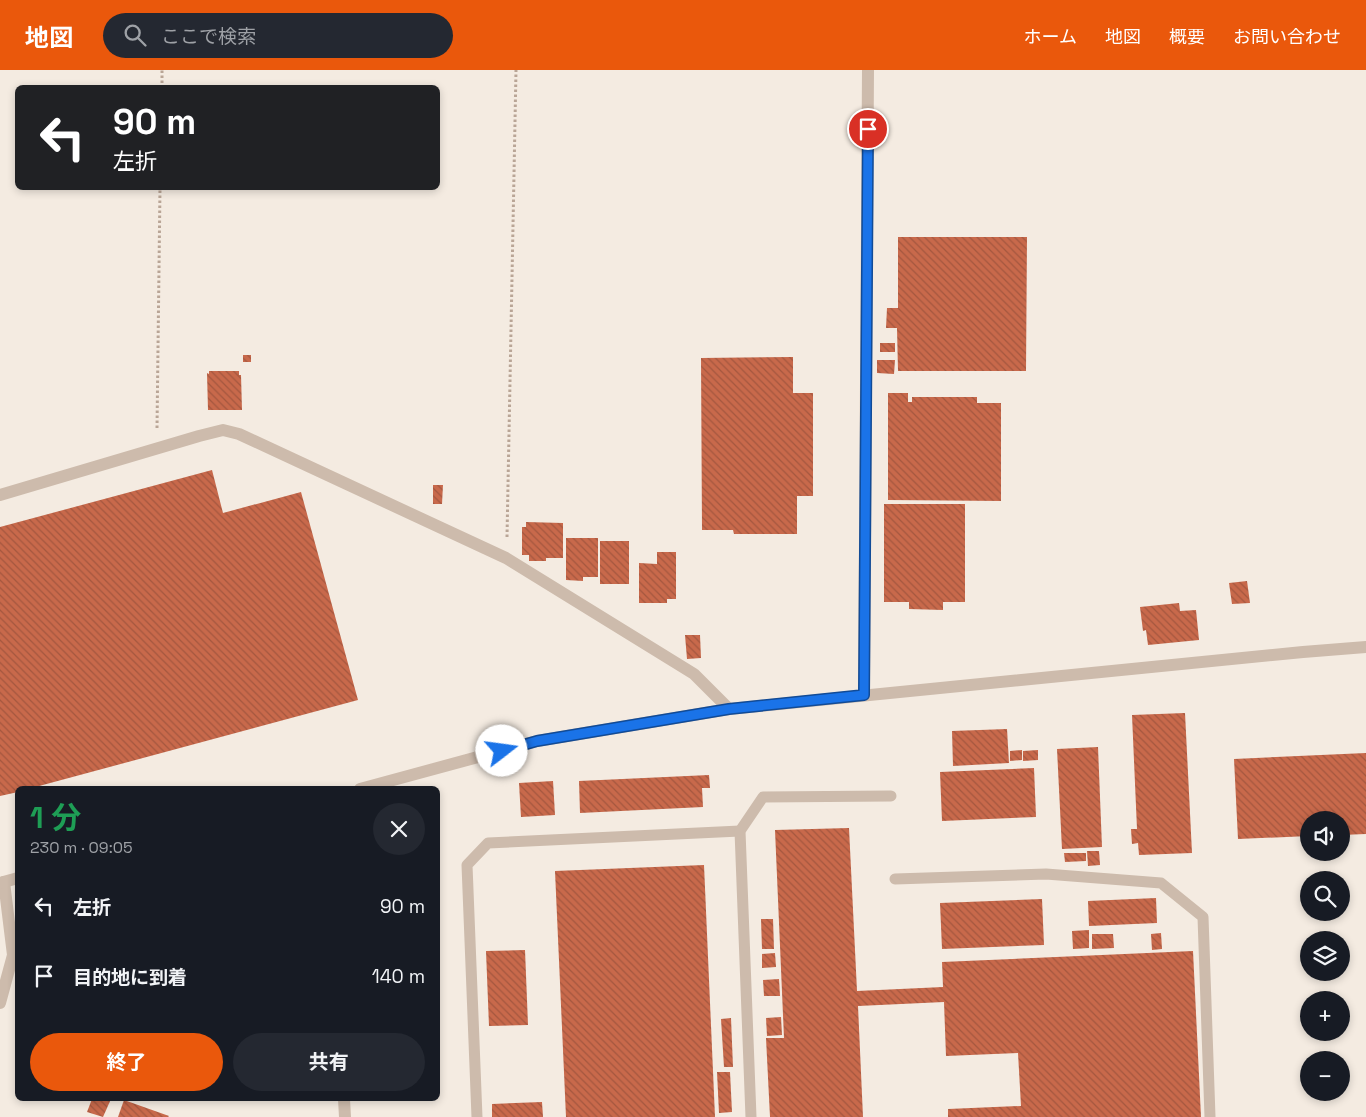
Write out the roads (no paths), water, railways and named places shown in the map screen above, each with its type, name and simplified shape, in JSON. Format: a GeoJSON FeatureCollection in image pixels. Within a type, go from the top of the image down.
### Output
{"type":"FeatureCollection","features":[{"type":"Feature","properties":{"kind":"street"},"geometry":{"type":"LineString","coordinates":[[864,695],[868,70]]}},
{"type":"Feature","properties":{"kind":"street"},"geometry":{"type":"LineString","coordinates":[[0,496],[223,430],[239,434],[506,558],[694,674],[729,709]]}},
{"type":"Feature","properties":{"kind":"street"},"geometry":{"type":"LineString","coordinates":[[371,786],[537,741],[729,709],[1366,647]]}},
{"type":"Feature","properties":{"kind":"street"},"geometry":{"type":"LineString","coordinates":[[0,1003],[12,955],[2,882],[15,879]]}},
{"type":"Feature","properties":{"kind":"street"},"geometry":{"type":"LineString","coordinates":[[344,1101],[345,1117]]}},
{"type":"Feature","properties":{"kind":"lane"},"geometry":{"type":"LineString","coordinates":[[751,1117],[740,831],[763,797],[891,796]]}},
{"type":"Feature","properties":{"kind":"lane"},"geometry":{"type":"LineString","coordinates":[[477,1117],[467,865],[488,843],[740,831]]}},
{"type":"Feature","properties":{"kind":"lane"},"geometry":{"type":"LineString","coordinates":[[894,879],[1046,874],[1161,883],[1203,917],[1210,1117]]}}]}
